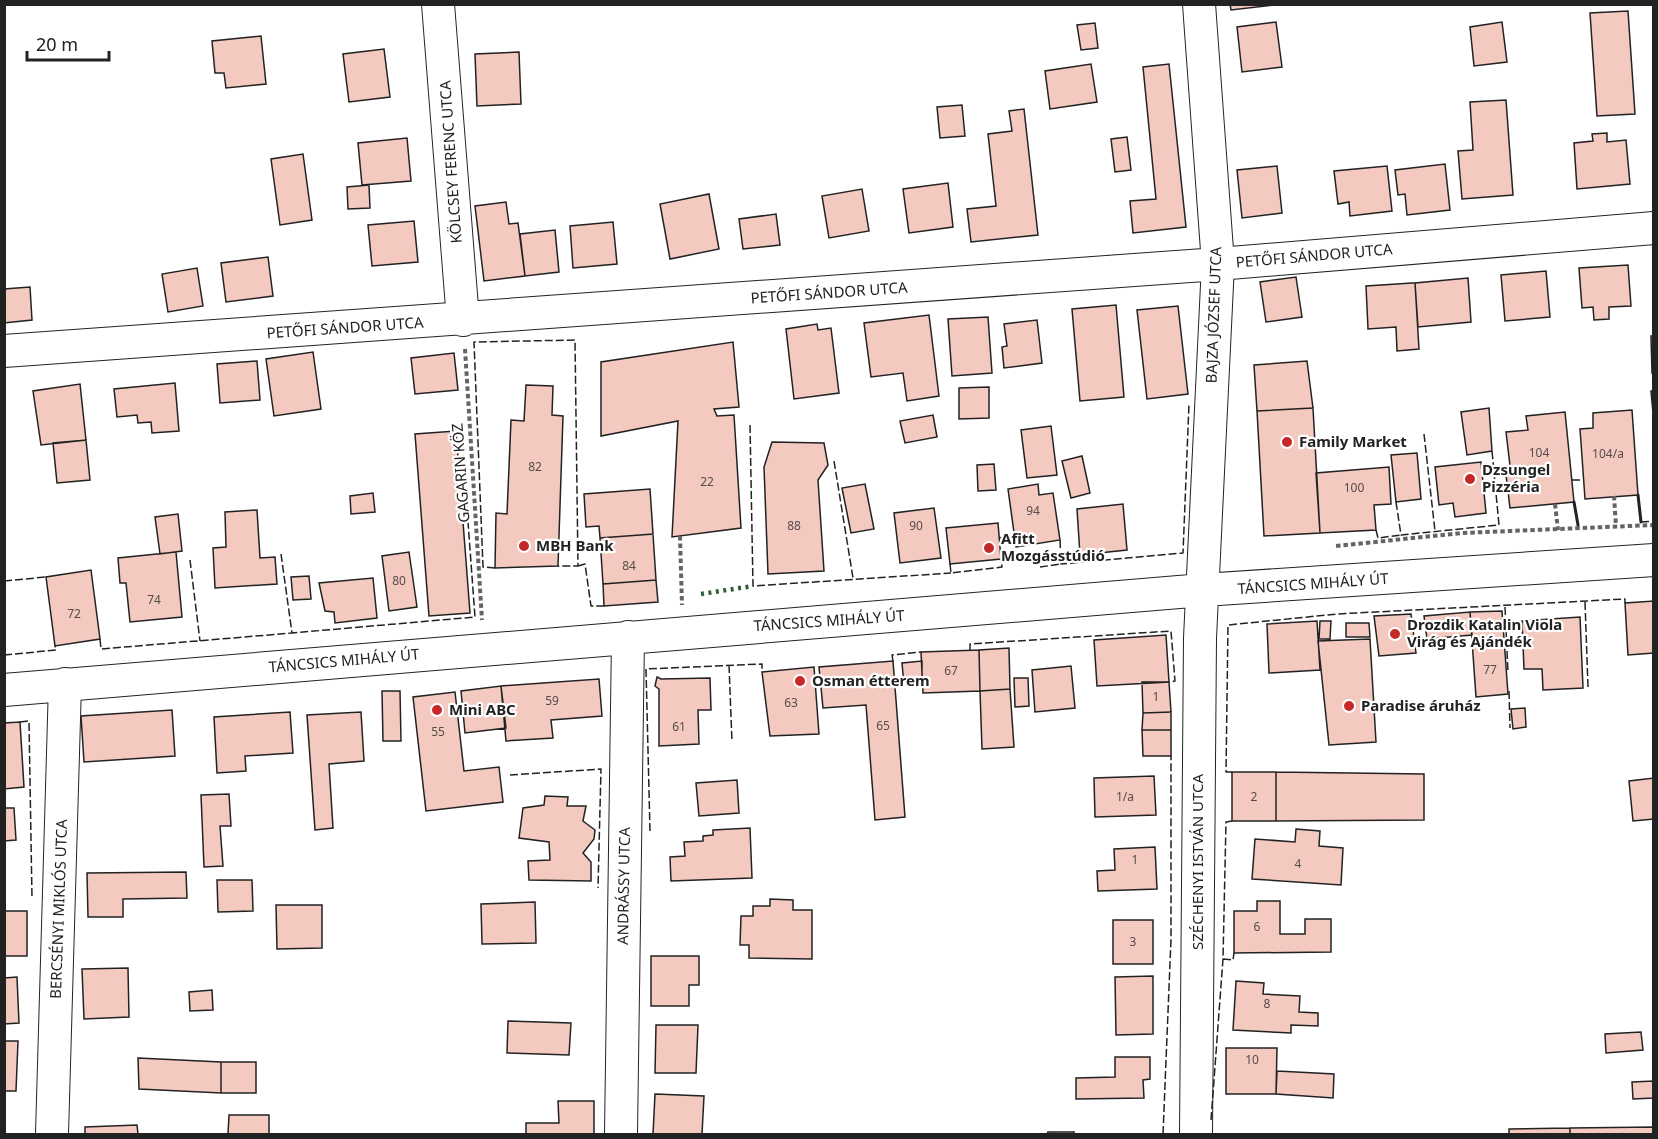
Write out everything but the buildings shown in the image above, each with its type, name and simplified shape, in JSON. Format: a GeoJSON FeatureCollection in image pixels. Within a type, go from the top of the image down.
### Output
{"type":"FeatureCollection","features":[{"type":"Feature","properties":{"kind":"street","name":"KÖLCSEY FERENC UTCA"},"geometry":{"type":"LineString","coordinates":[[438,4],[463,320]]}},
{"type":"Feature","properties":{"kind":"street","name":"BAJZA JÓZSEF UTCA"},"geometry":{"type":"LineString","coordinates":[[1199,4],[1218,264],[1203,590]]}},
{"type":"Feature","properties":{"kind":"street","name":"PETŐFI SÁNDOR UTCA"},"geometry":{"type":"LineString","coordinates":[[4,351],[463,320],[1218,264],[1653,228]]}},
{"type":"Feature","properties":{"kind":"street","name":"TÁNCSICS MIHÁLY ÚT"},"geometry":{"type":"LineString","coordinates":[[4,690],[1203,590],[1653,560]]}},
{"type":"Feature","properties":{"kind":"street","name":"SZÉCHENYI ISTVÁN UTCA"},"geometry":{"type":"LineString","coordinates":[[1196,1134],[1200,638],[1203,590]]}},
{"type":"Feature","properties":{"kind":"street","name":"ANDRÁSSY UTCA"},"geometry":{"type":"LineString","coordinates":[[621,1134],[627,637]]}},
{"type":"Feature","properties":{"kind":"street","name":"BERCSÉNYI MIKLÓS UTCA"},"geometry":{"type":"LineString","coordinates":[[52,1134],[65,684]]}},
{"type":"Feature","properties":{"kind":"path","name":"GAGARIN KÖZ"},"geometry":{"type":"LineString","coordinates":[[463,320],[483,624]]}},
{"type":"Feature","properties":{"kind":"path"},"geometry":{"type":"LineString","coordinates":[[1614,496],[1616,526]]}},
{"type":"Feature","properties":{"kind":"path"},"geometry":{"type":"LineString","coordinates":[[1555,504],[1558,530]]}},
{"type":"Feature","properties":{"kind":"path"},"geometry":{"type":"LineString","coordinates":[[1336,546],[1462,532],[1653,525]]}},
{"type":"Feature","properties":{"kind":"path"},"geometry":{"type":"LineString","coordinates":[[680,536],[682,606]]}},
{"type":"Feature","properties":{"kind":"hedge"},"geometry":{"type":"LineString","coordinates":[[701,594],[753,586]]}},
{"type":"Feature","properties":{"kind":"fence"},"geometry":{"type":"LineString","coordinates":[[495,568],[483,567],[474,342],[575,340],[578,566],[558,566]]}},
{"type":"Feature","properties":{"kind":"fence"},"geometry":{"type":"LineString","coordinates":[[1060,540],[1061,564],[1183,553],[1189,404]]}},
{"type":"Feature","properties":{"kind":"fence"},"geometry":{"type":"LineString","coordinates":[[750,425],[753,586],[951,573]]}},
{"type":"Feature","properties":{"kind":"fence"},"geometry":{"type":"LineString","coordinates":[[281,554],[292,633],[475,617],[461,427]]}},
{"type":"Feature","properties":{"kind":"fence"},"geometry":{"type":"LineString","coordinates":[[1424,434],[1435,531]]}},
{"type":"Feature","properties":{"kind":"fence"},"geometry":{"type":"LineString","coordinates":[[1396,502],[1401,535],[1499,525],[1492,451]]}},
{"type":"Feature","properties":{"kind":"fence"},"geometry":{"type":"LineString","coordinates":[[834,461],[853,578]]}},
{"type":"Feature","properties":{"kind":"fence"},"geometry":{"type":"LineString","coordinates":[[1572,480],[1583,480]]}},
{"type":"Feature","properties":{"kind":"fence"},"geometry":{"type":"LineString","coordinates":[[1495,492],[1508,491]]}},
{"type":"Feature","properties":{"kind":"fence"},"geometry":{"type":"LineString","coordinates":[[1641,522],[1654,521]]}},
{"type":"Feature","properties":{"kind":"fence"},"geometry":{"type":"LineString","coordinates":[[1376,530],[1378,538],[1401,535]]}},
{"type":"Feature","properties":{"kind":"fence"},"geometry":{"type":"LineString","coordinates":[[999,538],[1015,535]]}},
{"type":"Feature","properties":{"kind":"fence"},"geometry":{"type":"LineString","coordinates":[[950,564],[951,573],[1002,567],[1001,559]]}},
{"type":"Feature","properties":{"kind":"fence"},"geometry":{"type":"LineString","coordinates":[[190,560],[200,641]]}},
{"type":"Feature","properties":{"kind":"fence"},"geometry":{"type":"LineString","coordinates":[[578,566],[585,564],[591,606],[604,606]]}},
{"type":"Feature","properties":{"kind":"fence"},"geometry":{"type":"LineString","coordinates":[[1040,567],[1061,564]]}},
{"type":"Feature","properties":{"kind":"fence"},"geometry":{"type":"LineString","coordinates":[[4,581],[46,577]]}},
{"type":"Feature","properties":{"kind":"fence"},"geometry":{"type":"LineString","coordinates":[[1232,772],[1226,772],[1228,625],[1337,614],[1625,599],[1625,603]]}},
{"type":"Feature","properties":{"kind":"fence"},"geometry":{"type":"LineString","coordinates":[[1585,602],[1588,687]]}},
{"type":"Feature","properties":{"kind":"fence"},"geometry":{"type":"LineString","coordinates":[[1505,607],[1508,673]]}},
{"type":"Feature","properties":{"kind":"fence"},"geometry":{"type":"LineString","coordinates":[[970,651],[970,644],[1171,631],[1175,681],[1169,682]]}},
{"type":"Feature","properties":{"kind":"fence"},"geometry":{"type":"LineString","coordinates":[[100,639],[101,649],[292,633]]}},
{"type":"Feature","properties":{"kind":"fence"},"geometry":{"type":"LineString","coordinates":[[4,655],[56,650],[55,646]]}},
{"type":"Feature","properties":{"kind":"fence"},"geometry":{"type":"LineString","coordinates":[[893,661],[892,655],[921,652]]}},
{"type":"Feature","properties":{"kind":"fence"},"geometry":{"type":"LineString","coordinates":[[650,831],[646,669],[762,664],[762,672]]}},
{"type":"Feature","properties":{"kind":"fence"},"geometry":{"type":"LineString","coordinates":[[729,665],[732,742]]}},
{"type":"Feature","properties":{"kind":"fence"},"geometry":{"type":"LineString","coordinates":[[1509,691],[1510,728]]}},
{"type":"Feature","properties":{"kind":"fence"},"geometry":{"type":"LineString","coordinates":[[20,722],[29,721],[32,898]]}},
{"type":"Feature","properties":{"kind":"fence"},"geometry":{"type":"LineString","coordinates":[[1163,1134],[1171,939],[1171,756]]}},
{"type":"Feature","properties":{"kind":"fence"},"geometry":{"type":"LineString","coordinates":[[510,775],[601,769],[598,888]]}},
{"type":"Feature","properties":{"kind":"fence"},"geometry":{"type":"LineString","coordinates":[[1211,1120],[1223,959],[1226,822],[1232,821]]}},
{"type":"Feature","properties":{"kind":"fence"},"geometry":{"type":"LineString","coordinates":[[1223,959],[1233,960],[1234,953]]}},
{"type":"Feature","properties":{"kind":"wall"},"geometry":{"type":"LineString","coordinates":[[1638,495],[1641,522]]}},
{"type":"Feature","properties":{"kind":"wall"},"geometry":{"type":"LineString","coordinates":[[1574,502],[1578,525]]}},
{"type":"Feature","properties":{"kind":"place","name":"Family Market"},"geometry":{"type":"Point","coordinates":[1287,442]}},
{"type":"Feature","properties":{"kind":"place","name":"Dzsungel Pizzéria"},"geometry":{"type":"Point","coordinates":[1470,479]}},
{"type":"Feature","properties":{"kind":"place","name":"MBH Bank"},"geometry":{"type":"Point","coordinates":[524,546]}},
{"type":"Feature","properties":{"kind":"place","name":"Afitt Mozgásstúdió"},"geometry":{"type":"Point","coordinates":[989,548]}},
{"type":"Feature","properties":{"kind":"place","name":"Drozdik Katalin Viola Virág és Ajándék"},"geometry":{"type":"Point","coordinates":[1395,634]}},
{"type":"Feature","properties":{"kind":"place","name":"Osman étterem"},"geometry":{"type":"Point","coordinates":[800,681]}},
{"type":"Feature","properties":{"kind":"place","name":"Paradise áruház"},"geometry":{"type":"Point","coordinates":[1349,706]}},
{"type":"Feature","properties":{"kind":"place","name":"Mini ABC"},"geometry":{"type":"Point","coordinates":[437,710]}}]}
